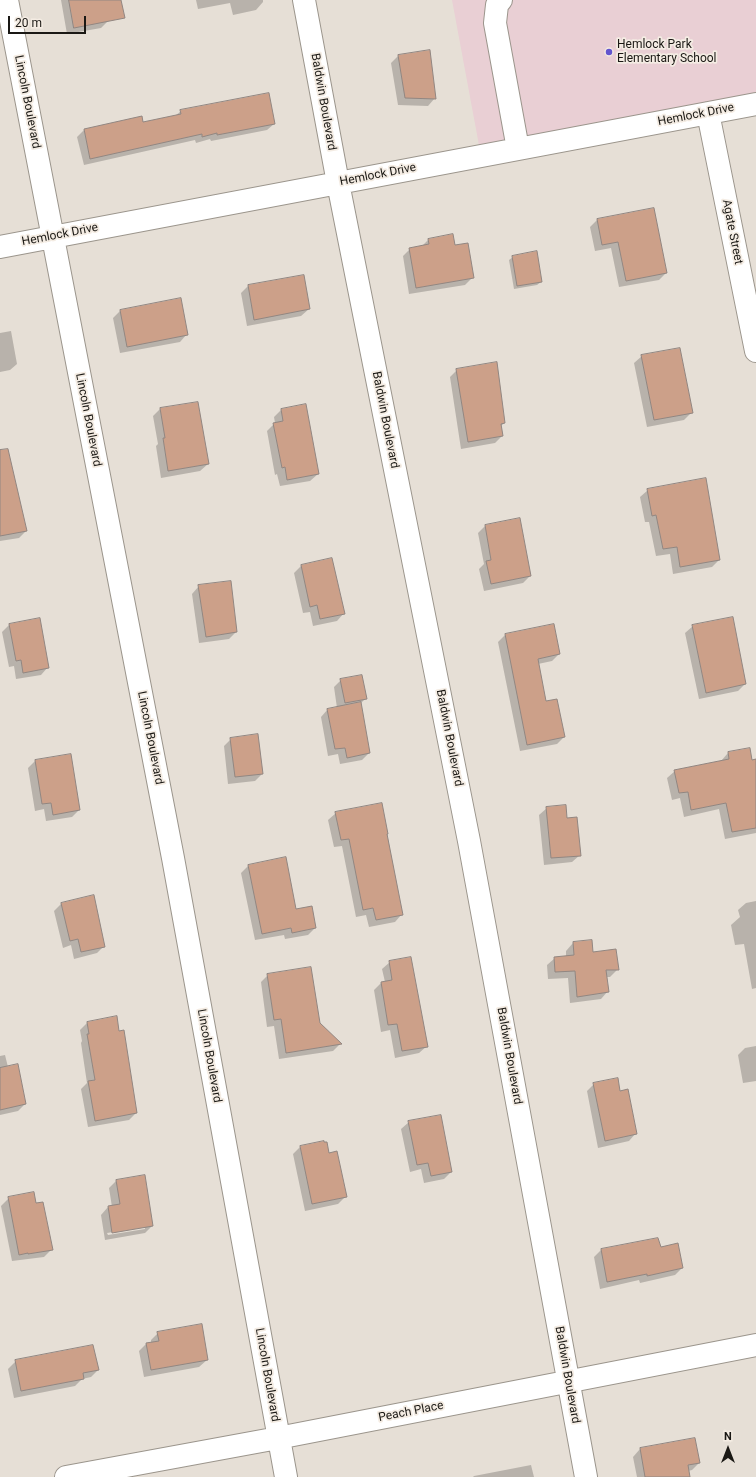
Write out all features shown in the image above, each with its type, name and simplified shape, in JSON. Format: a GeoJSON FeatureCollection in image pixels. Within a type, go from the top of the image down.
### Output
{"type":"FeatureCollection","features":[{"type":"Feature","properties":{"kind":"street","name":"Lincoln Boulevard"},"geometry":{"type":"LineString","coordinates":[[7,0],[54,236],[173,858],[286,1477]]}},
{"type":"Feature","properties":{"kind":"street","name":"Baldwin Boulevard"},"geometry":{"type":"LineString","coordinates":[[304,0],[338,183],[470,841],[586,1477]]}},
{"type":"Feature","properties":{"kind":"street"},"geometry":{"type":"LineString","coordinates":[[501,0],[497,5],[495,23],[518,149]]}},
{"type":"Feature","properties":{"kind":"street","name":"Hemlock Drive"},"geometry":{"type":"LineString","coordinates":[[0,247],[756,104]]}},
{"type":"Feature","properties":{"kind":"street","name":"Agate Street"},"geometry":{"type":"LineString","coordinates":[[708,113],[756,351]]}},
{"type":"Feature","properties":{"kind":"street","name":"Peach Place"},"geometry":{"type":"LineString","coordinates":[[66,1477],[278,1438],[756,1345]]}},
{"type":"Feature","properties":{"kind":"shaded area","name":"Hemlock Park Elementary School"},"geometry":{"type":"Polygon","coordinates":[[[452,0],[756,0],[756,104],[481,156],[452,0]]]}},
{"type":"Feature","properties":{"kind":"building"},"geometry":{"type":"Polygon","coordinates":[[[69,0],[121,0],[125,18],[74,28],[69,0]]]}},
{"type":"Feature","properties":{"kind":"building"},"geometry":{"type":"Polygon","coordinates":[[[430,50],[436,99],[405,98],[398,55],[430,50]]]}},
{"type":"Feature","properties":{"kind":"building"},"geometry":{"type":"Polygon","coordinates":[[[269,93],[275,124],[217,135],[217,133],[202,137],[202,134],[90,159],[84,129],[142,116],[143,122],[181,114],[180,110],[269,93]]]}},
{"type":"Feature","properties":{"kind":"building"},"geometry":{"type":"Polygon","coordinates":[[[654,208],[667,273],[626,281],[618,242],[602,245],[597,219],[654,208]]]}},
{"type":"Feature","properties":{"kind":"building"},"geometry":{"type":"Polygon","coordinates":[[[453,234],[455,245],[468,243],[474,278],[416,288],[409,248],[429,244],[428,239],[453,234]]]}},
{"type":"Feature","properties":{"kind":"building"},"geometry":{"type":"Polygon","coordinates":[[[537,251],[542,282],[517,286],[512,256],[537,251]]]}},
{"type":"Feature","properties":{"kind":"building"},"geometry":{"type":"Polygon","coordinates":[[[304,275],[310,309],[254,320],[248,285],[304,275]]]}},
{"type":"Feature","properties":{"kind":"building"},"geometry":{"type":"Polygon","coordinates":[[[181,298],[188,335],[127,347],[120,310],[181,298]]]}},
{"type":"Feature","properties":{"kind":"building"},"geometry":{"type":"Polygon","coordinates":[[[680,348],[693,413],[654,420],[641,355],[680,348]]]}},
{"type":"Feature","properties":{"kind":"building"},"geometry":{"type":"Polygon","coordinates":[[[497,362],[505,423],[501,424],[503,436],[468,442],[456,369],[497,362]]]}},
{"type":"Feature","properties":{"kind":"building"},"geometry":{"type":"Polygon","coordinates":[[[198,402],[209,464],[168,471],[160,408],[198,402]]]}},
{"type":"Feature","properties":{"kind":"building"},"geometry":{"type":"Polygon","coordinates":[[[306,404],[319,474],[287,480],[285,467],[282,468],[273,423],[283,421],[281,409],[306,404]]]}},
{"type":"Feature","properties":{"kind":"building"},"geometry":{"type":"Polygon","coordinates":[[[8,449],[27,531],[0,536],[0,450],[8,449]]]}},
{"type":"Feature","properties":{"kind":"building"},"geometry":{"type":"Polygon","coordinates":[[[706,478],[720,560],[680,567],[677,547],[663,549],[656,515],[652,516],[647,489],[706,478]]]}},
{"type":"Feature","properties":{"kind":"building"},"geometry":{"type":"Polygon","coordinates":[[[520,518],[531,576],[491,584],[486,561],[491,560],[485,525],[520,518]]]}},
{"type":"Feature","properties":{"kind":"building"},"geometry":{"type":"Polygon","coordinates":[[[332,558],[345,614],[320,619],[317,605],[310,607],[301,565],[332,558]]]}},
{"type":"Feature","properties":{"kind":"building"},"geometry":{"type":"Polygon","coordinates":[[[231,581],[237,632],[206,637],[198,585],[231,581]]]}},
{"type":"Feature","properties":{"kind":"building"},"geometry":{"type":"Polygon","coordinates":[[[733,617],[746,684],[706,693],[692,625],[733,617]]]}},
{"type":"Feature","properties":{"kind":"building"},"geometry":{"type":"Polygon","coordinates":[[[40,618],[49,668],[23,673],[21,660],[16,661],[9,624],[40,618]]]}},
{"type":"Feature","properties":{"kind":"building"},"geometry":{"type":"Polygon","coordinates":[[[554,624],[560,654],[538,659],[546,701],[557,699],[565,737],[527,745],[505,634],[554,624]]]}},
{"type":"Feature","properties":{"kind":"building"},"geometry":{"type":"Polygon","coordinates":[[[362,675],[367,699],[345,703],[340,679],[362,675]]]}},
{"type":"Feature","properties":{"kind":"building"},"geometry":{"type":"Polygon","coordinates":[[[361,702],[370,753],[347,758],[345,748],[335,749],[327,709],[361,702]]]}},
{"type":"Feature","properties":{"kind":"building"},"geometry":{"type":"Polygon","coordinates":[[[258,734],[263,774],[235,777],[230,738],[258,734]]]}},
{"type":"Feature","properties":{"kind":"building"},"geometry":{"type":"Polygon","coordinates":[[[750,748],[752,760],[756,759],[756,828],[732,832],[726,803],[691,810],[688,792],[679,793],[674,770],[729,759],[728,752],[750,748]]]}},
{"type":"Feature","properties":{"kind":"building"},"geometry":{"type":"Polygon","coordinates":[[[71,754],[80,810],[53,815],[51,803],[42,804],[35,760],[71,754]]]}},
{"type":"Feature","properties":{"kind":"building"},"geometry":{"type":"Polygon","coordinates":[[[382,803],[403,915],[376,920],[373,908],[363,910],[349,839],[341,840],[335,812],[382,803]]]}},
{"type":"Feature","properties":{"kind":"building"},"geometry":{"type":"Polygon","coordinates":[[[566,805],[567,818],[577,817],[581,856],[551,858],[546,807],[566,805]]]}},
{"type":"Feature","properties":{"kind":"building"},"geometry":{"type":"Polygon","coordinates":[[[286,857],[296,909],[312,906],[316,928],[292,933],[291,928],[262,934],[248,865],[286,857]]]}},
{"type":"Feature","properties":{"kind":"building"},"geometry":{"type":"Polygon","coordinates":[[[94,895],[105,947],[81,952],[78,939],[70,941],[61,903],[94,895]]]}},
{"type":"Feature","properties":{"kind":"building"},"geometry":{"type":"Polygon","coordinates":[[[592,940],[593,952],[616,949],[619,970],[606,970],[609,992],[577,997],[575,971],[555,972],[554,957],[574,955],[573,942],[592,940]]]}},
{"type":"Feature","properties":{"kind":"building"},"geometry":{"type":"Polygon","coordinates":[[[411,957],[428,1047],[402,1051],[397,1024],[388,1025],[381,982],[392,980],[389,961],[411,957]]]}},
{"type":"Feature","properties":{"kind":"building"},"geometry":{"type":"Polygon","coordinates":[[[311,967],[320,1023],[342,1044],[286,1053],[281,1019],[274,1020],[267,974],[311,967]]]}},
{"type":"Feature","properties":{"kind":"building"},"geometry":{"type":"Polygon","coordinates":[[[117,1016],[119,1031],[124,1030],[137,1113],[95,1121],[88,1081],[95,1080],[87,1034],[89,1034],[87,1022],[117,1016]]]}},
{"type":"Feature","properties":{"kind":"building"},"geometry":{"type":"Polygon","coordinates":[[[18,1064],[26,1104],[0,1110],[0,1068],[18,1064]]]}},
{"type":"Feature","properties":{"kind":"building"},"geometry":{"type":"Polygon","coordinates":[[[618,1078],[620,1091],[628,1089],[637,1134],[605,1141],[593,1083],[618,1078]]]}},
{"type":"Feature","properties":{"kind":"building"},"geometry":{"type":"Polygon","coordinates":[[[441,1115],[452,1172],[431,1176],[428,1163],[417,1165],[408,1121],[441,1115]]]}},
{"type":"Feature","properties":{"kind":"building"},"geometry":{"type":"Polygon","coordinates":[[[324,1141],[327,1142],[329,1153],[337,1151],[347,1197],[312,1204],[300,1146],[324,1141]]]}},
{"type":"Feature","properties":{"kind":"building"},"geometry":{"type":"Polygon","coordinates":[[[145,1175],[153,1226],[112,1233],[108,1206],[120,1204],[116,1180],[145,1175]]]}},
{"type":"Feature","properties":{"kind":"building"},"geometry":{"type":"Polygon","coordinates":[[[34,1192],[36,1203],[43,1202],[53,1250],[19,1255],[8,1197],[34,1192]]]}},
{"type":"Feature","properties":{"kind":"building"},"geometry":{"type":"Polygon","coordinates":[[[658,1238],[661,1247],[678,1243],[683,1268],[647,1276],[647,1274],[607,1282],[601,1249],[658,1238]]]}},
{"type":"Feature","properties":{"kind":"building"},"geometry":{"type":"Polygon","coordinates":[[[202,1324],[208,1360],[151,1370],[146,1343],[159,1341],[157,1332],[202,1324]]]}},
{"type":"Feature","properties":{"kind":"building"},"geometry":{"type":"Polygon","coordinates":[[[93,1345],[99,1370],[83,1373],[84,1379],[21,1391],[15,1360],[93,1345]]]}},
{"type":"Feature","properties":{"kind":"building"},"geometry":{"type":"Polygon","coordinates":[[[695,1438],[700,1463],[688,1465],[690,1477],[645,1477],[640,1448],[695,1438]]]}},
{"type":"Feature","properties":{"kind":"place","name":"Hemlock Park Elementary School"},"geometry":{"type":"Point","coordinates":[609,52]}}]}
